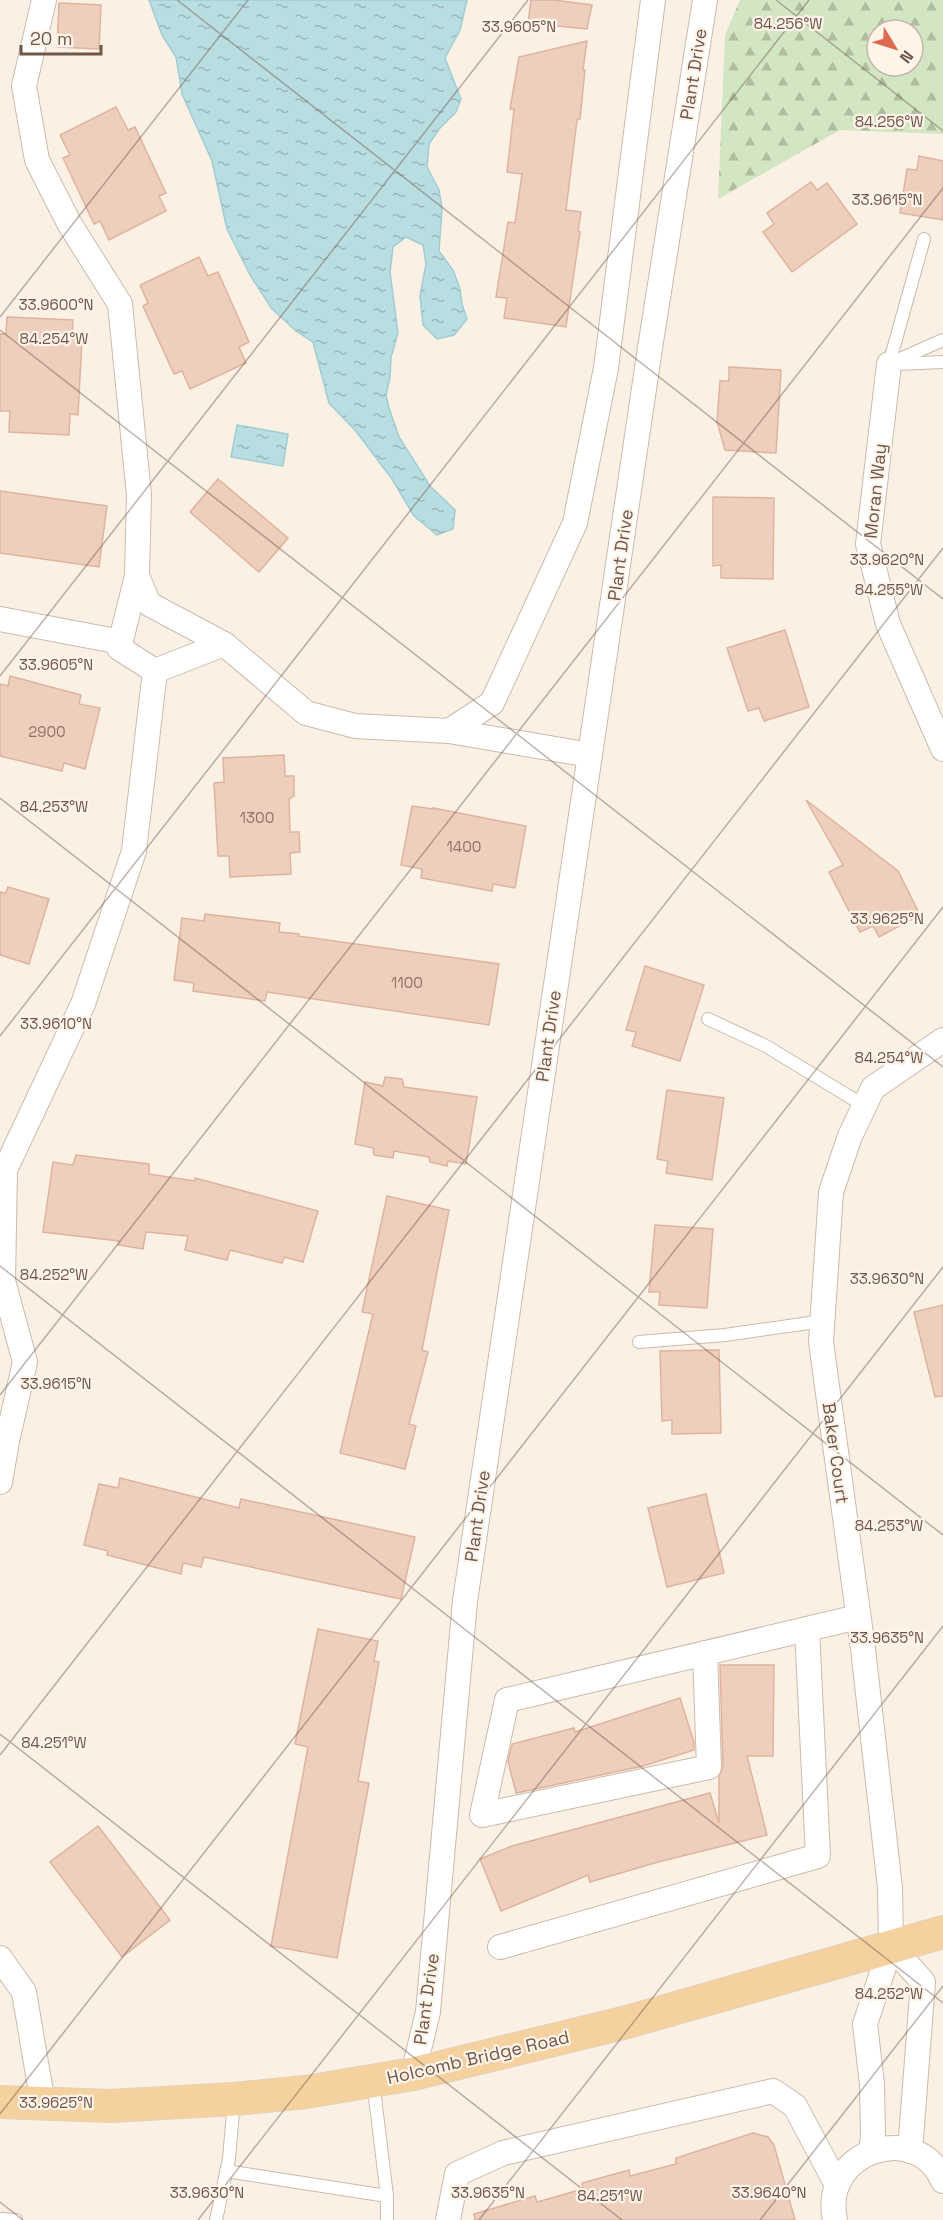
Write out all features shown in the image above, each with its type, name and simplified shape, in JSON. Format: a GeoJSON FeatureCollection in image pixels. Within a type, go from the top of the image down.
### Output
{"type":"FeatureCollection","features":[{"type":"Feature","properties":{"kind":"main road","name":"Holcomb Bridge Road"},"geometry":{"type":"LineString","coordinates":[[0,2102],[111,2106],[234,2099],[306,2092],[413,2073],[627,2022],[943,1932]]}},
{"type":"Feature","properties":{"kind":"street"},"geometry":{"type":"LineString","coordinates":[[44,0],[24,86],[37,160],[69,223],[120,304],[140,495],[137,576],[119,648],[155,670]]}},
{"type":"Feature","properties":{"kind":"street"},"geometry":{"type":"LineString","coordinates":[[449,731],[492,703],[575,523],[606,368],[653,0]]}},
{"type":"Feature","properties":{"kind":"street","name":"Plant Drive"},"geometry":{"type":"LineString","coordinates":[[413,2073],[428,2012],[465,1601],[648,360],[705,0]]}},
{"type":"Feature","properties":{"kind":"street","name":"Moran Way"},"geometry":{"type":"LineString","coordinates":[[890,364],[868,544],[888,624],[943,749]]}},
{"type":"Feature","properties":{"kind":"street"},"geometry":{"type":"LineString","coordinates":[[137,576],[149,604],[224,644],[306,713],[355,726],[449,731],[590,755]]}},
{"type":"Feature","properties":{"kind":"street"},"geometry":{"type":"LineString","coordinates":[[0,619],[120,642]]}},
{"type":"Feature","properties":{"kind":"street"},"geometry":{"type":"LineString","coordinates":[[155,670],[224,644]]}},
{"type":"Feature","properties":{"kind":"street"},"geometry":{"type":"LineString","coordinates":[[0,1482],[25,1362],[3,1281],[5,1170],[83,1004],[134,851],[155,670]]}},
{"type":"Feature","properties":{"kind":"street","name":"Baker Court"},"geometry":{"type":"LineString","coordinates":[[891,1946],[890,1888],[822,1342],[823,1321],[831,1192],[863,1105],[873,1088],[943,1040]]}},
{"type":"Feature","properties":{"kind":"street"},"geometry":{"type":"LineString","coordinates":[[705,1653],[709,1767],[482,1815],[507,1700],[705,1653],[858,1617]]}},
{"type":"Feature","properties":{"kind":"street"},"geometry":{"type":"LineString","coordinates":[[500,1947],[818,1856],[807,1629]]}},
{"type":"Feature","properties":{"kind":"street"},"geometry":{"type":"LineString","coordinates":[[871,2151],[872,2084],[864,2024],[891,1946],[923,1982],[910,2151]]}},
{"type":"Feature","properties":{"kind":"street"},"geometry":{"type":"LineString","coordinates":[[0,1958],[24,1992],[43,2104]]}},
{"type":"Feature","properties":{"kind":"street"},"geometry":{"type":"LineString","coordinates":[[448,2220],[457,2174],[503,2153],[773,2091],[795,2106],[837,2186]]}},
{"type":"Feature","properties":{"kind":"street"},"geometry":{"type":"LineString","coordinates":[[835,2220],[833,2201],[837,2186],[845,2171],[857,2159],[871,2151],[891,2148],[910,2151],[928,2160],[943,2181]]}},
{"type":"Feature","properties":{"kind":"lane"},"geometry":{"type":"LineString","coordinates":[[890,364],[924,239]]}},
{"type":"Feature","properties":{"kind":"lane"},"geometry":{"type":"LineString","coordinates":[[890,364],[943,340]]}},
{"type":"Feature","properties":{"kind":"lane"},"geometry":{"type":"LineString","coordinates":[[890,364],[943,362]]}},
{"type":"Feature","properties":{"kind":"lane"},"geometry":{"type":"LineString","coordinates":[[708,1019],[766,1046],[863,1105]]}},
{"type":"Feature","properties":{"kind":"lane"},"geometry":{"type":"LineString","coordinates":[[639,1342],[725,1335],[823,1321]]}},
{"type":"Feature","properties":{"kind":"lane"},"geometry":{"type":"LineString","coordinates":[[373,2080],[387,2196],[387,2220]]}},
{"type":"Feature","properties":{"kind":"lane"},"geometry":{"type":"LineString","coordinates":[[216,2220],[229,2159],[234,2099]]}},
{"type":"Feature","properties":{"kind":"lane"},"geometry":{"type":"LineString","coordinates":[[226,2171],[387,2196]]}},
{"type":"Feature","properties":{"kind":"lane"},"geometry":{"type":"LineString","coordinates":[[0,2219],[16,2220]]}},
{"type":"Feature","properties":{"kind":"green space"},"geometry":{"type":"Polygon","coordinates":[[[740,0],[943,0],[943,134],[840,130],[718,199],[725,35],[740,0]]]}},
{"type":"Feature","properties":{"kind":"water"},"geometry":{"type":"Polygon","coordinates":[[[149,0],[467,0],[460,30],[445,58],[461,99],[456,112],[440,128],[429,144],[427,167],[439,190],[442,208],[439,251],[453,270],[467,319],[454,335],[437,339],[423,325],[420,296],[426,264],[423,245],[406,237],[393,247],[390,272],[398,333],[391,357],[386,395],[399,437],[430,486],[455,510],[453,529],[437,535],[414,516],[392,479],[355,430],[329,403],[313,342],[296,331],[272,309],[250,275],[227,229],[212,161],[182,94],[176,57],[162,35],[149,0]]]}},
{"type":"Feature","properties":{"kind":"water"},"geometry":{"type":"Polygon","coordinates":[[[237,425],[288,434],[283,466],[231,457],[237,425]]]}},
{"type":"Feature","properties":{"kind":"building"},"geometry":{"type":"Polygon","coordinates":[[[531,0],[554,0],[592,5],[587,29],[528,23],[531,0]]]}},
{"type":"Feature","properties":{"kind":"building"},"geometry":{"type":"Polygon","coordinates":[[[59,3],[101,5],[99,49],[57,47],[59,3]]]}},
{"type":"Feature","properties":{"kind":"building"},"geometry":{"type":"Polygon","coordinates":[[[587,41],[580,119],[577,120],[566,210],[581,212],[566,327],[504,318],[507,298],[496,297],[508,222],[515,223],[522,174],[507,172],[514,109],[510,109],[519,57],[587,41]]]}},
{"type":"Feature","properties":{"kind":"building"},"geometry":{"type":"Polygon","coordinates":[[[116,107],[128,130],[135,127],[166,193],[159,196],[166,211],[109,240],[100,221],[94,224],[63,158],[70,155],[60,135],[116,107]]]}},
{"type":"Feature","properties":{"kind":"building"},"geometry":{"type":"Polygon","coordinates":[[[919,156],[943,161],[943,220],[900,213],[907,169],[917,170],[919,156]]]}},
{"type":"Feature","properties":{"kind":"building"},"geometry":{"type":"Polygon","coordinates":[[[811,182],[817,190],[827,183],[857,224],[792,272],[763,232],[774,224],[767,213],[811,182]]]}},
{"type":"Feature","properties":{"kind":"building"},"geometry":{"type":"Polygon","coordinates":[[[199,257],[208,276],[218,272],[249,342],[239,347],[246,363],[190,389],[182,371],[174,374],[143,306],[148,303],[140,285],[199,257]]]}},
{"type":"Feature","properties":{"kind":"building"},"geometry":{"type":"Polygon","coordinates":[[[7,317],[73,320],[72,338],[82,339],[78,415],[70,414],[69,435],[9,432],[10,411],[0,411],[0,334],[6,334],[7,317]]]}},
{"type":"Feature","properties":{"kind":"building"},"geometry":{"type":"Polygon","coordinates":[[[729,367],[781,370],[776,453],[725,450],[717,422],[720,381],[729,381],[729,367]]]}},
{"type":"Feature","properties":{"kind":"building"},"geometry":{"type":"Polygon","coordinates":[[[218,479],[288,538],[259,572],[190,512],[218,479]]]}},
{"type":"Feature","properties":{"kind":"building"},"geometry":{"type":"Polygon","coordinates":[[[0,491],[107,506],[99,567],[0,553],[0,491]]]}},
{"type":"Feature","properties":{"kind":"building"},"geometry":{"type":"Polygon","coordinates":[[[713,497],[774,498],[773,579],[721,578],[721,565],[713,566],[713,497]]]}},
{"type":"Feature","properties":{"kind":"building"},"geometry":{"type":"Polygon","coordinates":[[[785,630],[809,707],[764,721],[759,708],[748,711],[727,648],[785,630]]]}},
{"type":"Feature","properties":{"kind":"building"},"geometry":{"type":"Polygon","coordinates":[[[10,676],[81,695],[79,704],[100,708],[85,769],[64,763],[62,771],[0,756],[0,684],[8,686],[10,676]]]}},
{"type":"Feature","properties":{"kind":"building"},"geometry":{"type":"Polygon","coordinates":[[[284,755],[285,776],[294,776],[294,796],[289,799],[290,832],[299,832],[300,852],[290,853],[291,874],[230,877],[229,856],[218,856],[214,783],[224,782],[223,758],[284,755]]]}},
{"type":"Feature","properties":{"kind":"building"},"geometry":{"type":"Polygon","coordinates":[[[806,800],[898,871],[920,915],[879,937],[873,926],[860,932],[829,872],[843,865],[806,800]]]}},
{"type":"Feature","properties":{"kind":"building"},"geometry":{"type":"Polygon","coordinates":[[[412,806],[526,826],[515,888],[493,884],[492,891],[421,878],[422,869],[401,865],[412,806]]]}},
{"type":"Feature","properties":{"kind":"building"},"geometry":{"type":"Polygon","coordinates":[[[8,887],[49,899],[29,964],[0,955],[0,892],[6,893],[8,887]]]}},
{"type":"Feature","properties":{"kind":"building"},"geometry":{"type":"Polygon","coordinates":[[[205,914],[280,923],[279,932],[299,934],[298,936],[499,964],[489,1025],[267,992],[265,1001],[193,991],[194,983],[174,980],[182,918],[204,921],[205,914]]]}},
{"type":"Feature","properties":{"kind":"building"},"geometry":{"type":"Polygon","coordinates":[[[645,966],[704,985],[680,1061],[632,1046],[636,1032],[626,1030],[645,966]]]}},
{"type":"Feature","properties":{"kind":"building"},"geometry":{"type":"Polygon","coordinates":[[[385,1077],[402,1079],[404,1087],[477,1097],[466,1164],[448,1161],[447,1166],[430,1162],[429,1157],[394,1151],[393,1158],[374,1155],[373,1148],[355,1144],[365,1082],[383,1086],[385,1077]]]}},
{"type":"Feature","properties":{"kind":"building"},"geometry":{"type":"Polygon","coordinates":[[[667,1090],[724,1098],[712,1180],[666,1173],[668,1161],[657,1159],[667,1090]]]}},
{"type":"Feature","properties":{"kind":"building"},"geometry":{"type":"Polygon","coordinates":[[[76,1155],[149,1164],[149,1174],[195,1181],[195,1178],[318,1211],[303,1262],[284,1257],[282,1263],[230,1250],[227,1260],[185,1250],[188,1236],[146,1232],[143,1249],[118,1245],[119,1241],[43,1232],[53,1162],[73,1165],[76,1155]]]}},
{"type":"Feature","properties":{"kind":"building"},"geometry":{"type":"Polygon","coordinates":[[[387,1196],[449,1210],[422,1350],[428,1352],[409,1424],[416,1426],[405,1469],[340,1453],[373,1314],[362,1312],[387,1196]]]}},
{"type":"Feature","properties":{"kind":"building"},"geometry":{"type":"Polygon","coordinates":[[[655,1225],[713,1229],[707,1308],[659,1305],[660,1292],[649,1292],[655,1225]]]}},
{"type":"Feature","properties":{"kind":"building"},"geometry":{"type":"Polygon","coordinates":[[[943,1305],[943,1396],[935,1397],[914,1312],[943,1305]]]}},
{"type":"Feature","properties":{"kind":"building"},"geometry":{"type":"Polygon","coordinates":[[[719,1350],[721,1433],[672,1434],[672,1420],[662,1421],[660,1351],[719,1350]]]}},
{"type":"Feature","properties":{"kind":"building"},"geometry":{"type":"Polygon","coordinates":[[[120,1478],[239,1508],[241,1499],[415,1537],[401,1599],[204,1557],[201,1567],[183,1563],[181,1574],[107,1555],[108,1551],[84,1545],[99,1484],[118,1488],[120,1478]]]}},
{"type":"Feature","properties":{"kind":"building"},"geometry":{"type":"Polygon","coordinates":[[[706,1494],[724,1573],[667,1587],[648,1508],[706,1494]]]}},
{"type":"Feature","properties":{"kind":"building"},"geometry":{"type":"Polygon","coordinates":[[[318,1629],[378,1641],[374,1661],[379,1662],[358,1781],[369,1783],[337,1958],[271,1946],[308,1747],[295,1744],[318,1629]]]}},
{"type":"Feature","properties":{"kind":"building"},"geometry":{"type":"Polygon","coordinates":[[[720,1665],[774,1665],[773,1756],[747,1756],[767,1835],[658,1862],[590,1882],[588,1875],[501,1911],[480,1859],[512,1846],[710,1793],[719,1823],[719,1776],[723,1767],[720,1665]]]}},
{"type":"Feature","properties":{"kind":"building"},"geometry":{"type":"Polygon","coordinates":[[[680,1698],[694,1742],[694,1750],[643,1766],[516,1793],[508,1761],[512,1744],[574,1728],[575,1732],[680,1698]]]}},
{"type":"Feature","properties":{"kind":"building"},"geometry":{"type":"Polygon","coordinates":[[[98,1826],[170,1920],[122,1957],[50,1862],[98,1826]]]}},
{"type":"Feature","properties":{"kind":"building"},"geometry":{"type":"Polygon","coordinates":[[[753,2133],[768,2137],[774,2145],[795,2220],[475,2220],[474,2214],[535,2196],[537,2202],[583,2189],[582,2183],[629,2170],[630,2176],[676,2164],[676,2158],[753,2133]]]}}]}
